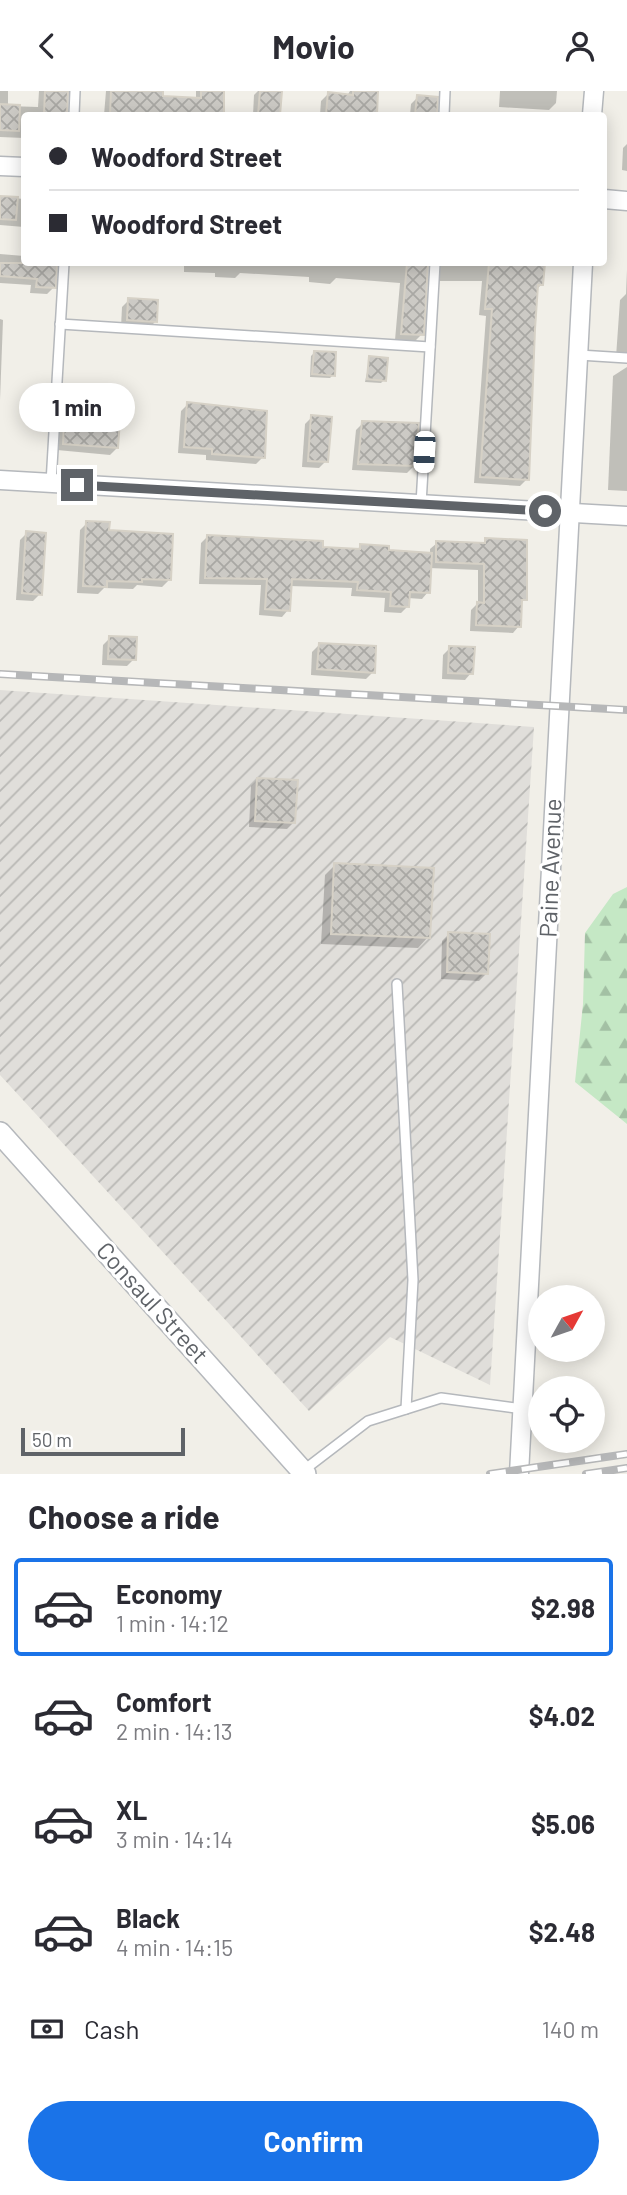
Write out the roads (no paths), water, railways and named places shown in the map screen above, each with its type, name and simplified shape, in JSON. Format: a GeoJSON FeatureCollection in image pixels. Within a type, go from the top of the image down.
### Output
{"type":"FeatureCollection","features":[{"type":"Feature","properties":{"kind":"street"},"geometry":{"type":"LineString","coordinates":[[592,112],[594,91]]}},
{"type":"Feature","properties":{"kind":"street"},"geometry":{"type":"LineString","coordinates":[[0,166],[21,167]]}},
{"type":"Feature","properties":{"kind":"street"},"geometry":{"type":"LineString","coordinates":[[607,199],[627,201]]}},
{"type":"Feature","properties":{"kind":"street","name":"Paine Avenue"},"geometry":{"type":"LineString","coordinates":[[519,1474],[583,266]]}},
{"type":"Feature","properties":{"kind":"street"},"geometry":{"type":"LineString","coordinates":[[0,480],[627,516]]}},
{"type":"Feature","properties":{"kind":"street","name":"Consaul Street"},"geometry":{"type":"LineString","coordinates":[[0,1133],[304,1473]]}},
{"type":"Feature","properties":{"kind":"lane"},"geometry":{"type":"LineString","coordinates":[[74,112],[75,91]]}},
{"type":"Feature","properties":{"kind":"lane"},"geometry":{"type":"LineString","coordinates":[[443,112],[445,91]]}},
{"type":"Feature","properties":{"kind":"lane"},"geometry":{"type":"LineString","coordinates":[[51,483],[64,266]]}},
{"type":"Feature","properties":{"kind":"lane"},"geometry":{"type":"LineString","coordinates":[[421,504],[435,266]]}},
{"type":"Feature","properties":{"kind":"lane"},"geometry":{"type":"LineString","coordinates":[[60,324],[430,347]]}},
{"type":"Feature","properties":{"kind":"lane"},"geometry":{"type":"LineString","coordinates":[[579,355],[627,358]]}},
{"type":"Feature","properties":{"kind":"lane"},"geometry":{"type":"LineString","coordinates":[[397,983],[413,1280],[405,1409]]}},
{"type":"Feature","properties":{"kind":"lane"},"geometry":{"type":"LineString","coordinates":[[304,1473],[368,1420],[441,1398],[523,1409]]}},
{"type":"Feature","properties":{"kind":"railway"},"geometry":{"type":"LineString","coordinates":[[0,674],[627,710]]}},
{"type":"Feature","properties":{"kind":"railway"},"geometry":{"type":"LineString","coordinates":[[490,1474],[627,1454]]}},
{"type":"Feature","properties":{"kind":"railway"},"geometry":{"type":"LineString","coordinates":[[586,1474],[627,1468]]}}]}
